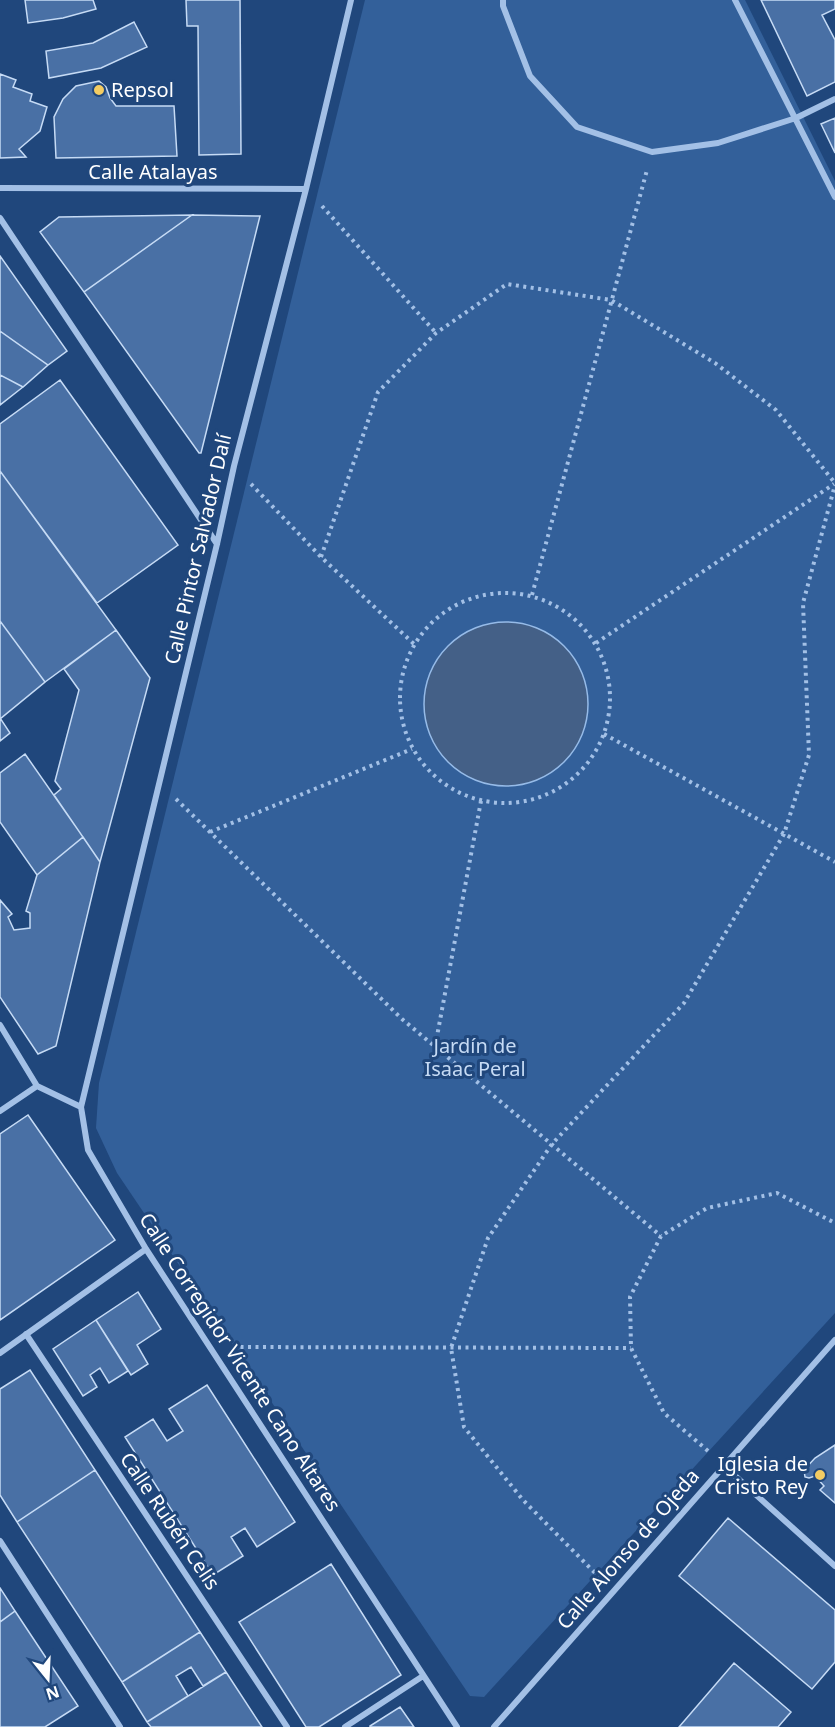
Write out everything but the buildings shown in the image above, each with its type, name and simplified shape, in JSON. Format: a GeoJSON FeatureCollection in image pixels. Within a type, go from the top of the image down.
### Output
{"type":"FeatureCollection","features":[{"type":"Feature","properties":{"kind":"street","name":"Calle Pintor Salvador Dalí"},"geometry":{"type":"LineString","coordinates":[[81,1107],[234,466],[306,189],[351,0]]}},
{"type":"Feature","properties":{"kind":"street"},"geometry":{"type":"LineString","coordinates":[[503,0],[503,6],[530,76],[577,127],[652,152],[718,143],[796,118],[835,99]]}},
{"type":"Feature","properties":{"kind":"street"},"geometry":{"type":"LineString","coordinates":[[735,0],[835,198]]}},
{"type":"Feature","properties":{"kind":"street","name":"Calle Atalayas"},"geometry":{"type":"LineString","coordinates":[[0,188],[306,189]]}},
{"type":"Feature","properties":{"kind":"street"},"geometry":{"type":"LineString","coordinates":[[0,218],[217,544]]}},
{"type":"Feature","properties":{"kind":"street"},"geometry":{"type":"LineString","coordinates":[[0,1025],[37,1086],[81,1107]]}},
{"type":"Feature","properties":{"kind":"street"},"geometry":{"type":"LineString","coordinates":[[0,1111],[37,1086]]}},
{"type":"Feature","properties":{"kind":"street","name":"Calle Corregidor Vicente Cano Altares"},"geometry":{"type":"LineString","coordinates":[[81,1107],[88,1150],[146,1249],[457,1727]]}},
{"type":"Feature","properties":{"kind":"street"},"geometry":{"type":"LineString","coordinates":[[0,1353],[146,1249]]}},
{"type":"Feature","properties":{"kind":"street","name":"Calle Rubén Celis"},"geometry":{"type":"LineString","coordinates":[[26,1334],[287,1727]]}},
{"type":"Feature","properties":{"kind":"street","name":"Calle Alonso de Ojeda"},"geometry":{"type":"LineString","coordinates":[[499,1725],[613,1591],[835,1340]]}},
{"type":"Feature","properties":{"kind":"street"},"geometry":{"type":"LineString","coordinates":[[723,1465],[835,1566]]}},
{"type":"Feature","properties":{"kind":"street"},"geometry":{"type":"LineString","coordinates":[[0,1541],[120,1727]]}},
{"type":"Feature","properties":{"kind":"street"},"geometry":{"type":"LineString","coordinates":[[345,1727],[423,1676]]}},
{"type":"Feature","properties":{"kind":"path"},"geometry":{"type":"LineString","coordinates":[[532,595],[652,152]]}},
{"type":"Feature","properties":{"kind":"path"},"geometry":{"type":"LineString","coordinates":[[306,189],[436,333]]}},
{"type":"Feature","properties":{"kind":"path"},"geometry":{"type":"LineString","coordinates":[[321,558],[378,392],[436,333],[507,284],[611,300],[715,363],[776,410],[835,484]]}},
{"type":"Feature","properties":{"kind":"path"},"geometry":{"type":"LineString","coordinates":[[234,466],[321,558],[414,644]]}},
{"type":"Feature","properties":{"kind":"path"},"geometry":{"type":"LineString","coordinates":[[596,643],[835,484]]}},
{"type":"Feature","properties":{"kind":"path"},"geometry":{"type":"LineString","coordinates":[[613,1591],[524,1500],[464,1427],[451,1348],[488,1238],[552,1144],[684,1003],[784,834],[809,754],[803,603],[835,484]]}},
{"type":"Feature","properties":{"kind":"path"},"geometry":{"type":"LineString","coordinates":[[498,592],[532,595],[557,605],[579,621],[596,643],[608,672],[611,703],[604,734],[590,761],[568,782],[542,797],[512,803],[481,801],[453,790],[430,772],[412,749],[400,714],[401,678],[414,644],[436,618],[465,600],[498,592]]}},
{"type":"Feature","properties":{"kind":"path"},"geometry":{"type":"LineString","coordinates":[[604,734],[835,862]]}},
{"type":"Feature","properties":{"kind":"path"},"geometry":{"type":"LineString","coordinates":[[210,832],[412,749]]}},
{"type":"Feature","properties":{"kind":"path"},"geometry":{"type":"LineString","coordinates":[[158,782],[402,1019],[662,1236]]}},
{"type":"Feature","properties":{"kind":"path"},"geometry":{"type":"LineString","coordinates":[[435,1047],[481,801]]}},
{"type":"Feature","properties":{"kind":"path"},"geometry":{"type":"LineString","coordinates":[[723,1465],[664,1413],[631,1347],[630,1297],[662,1236],[707,1208],[777,1193],[835,1223]]}},
{"type":"Feature","properties":{"kind":"path"},"geometry":{"type":"LineString","coordinates":[[209,1347],[631,1347]]}},
{"type":"Feature","properties":{"kind":"green space","name":"Jardín de Isaac Peral"},"geometry":{"type":"Polygon","coordinates":[[[365,0],[745,0],[835,181],[835,1313],[484,1697],[470,1696],[117,1173],[96,1128],[99,1083],[365,0]]]}},
{"type":"Feature","properties":{"kind":"shaded area"},"geometry":{"type":"Polygon","coordinates":[[[506,622],[537,629],[564,646],[581,673],[588,704],[581,735],[564,762],[537,779],[506,786],[475,779],[448,762],[431,735],[424,704],[431,673],[448,646],[475,629],[506,622]]]}},
{"type":"Feature","properties":{"kind":"place","name":"Repsol"},"geometry":{"type":"Point","coordinates":[99,90]}},
{"type":"Feature","properties":{"kind":"place","name":"Iglesia de Cristo Rey"},"geometry":{"type":"Point","coordinates":[820,1475]}}]}
